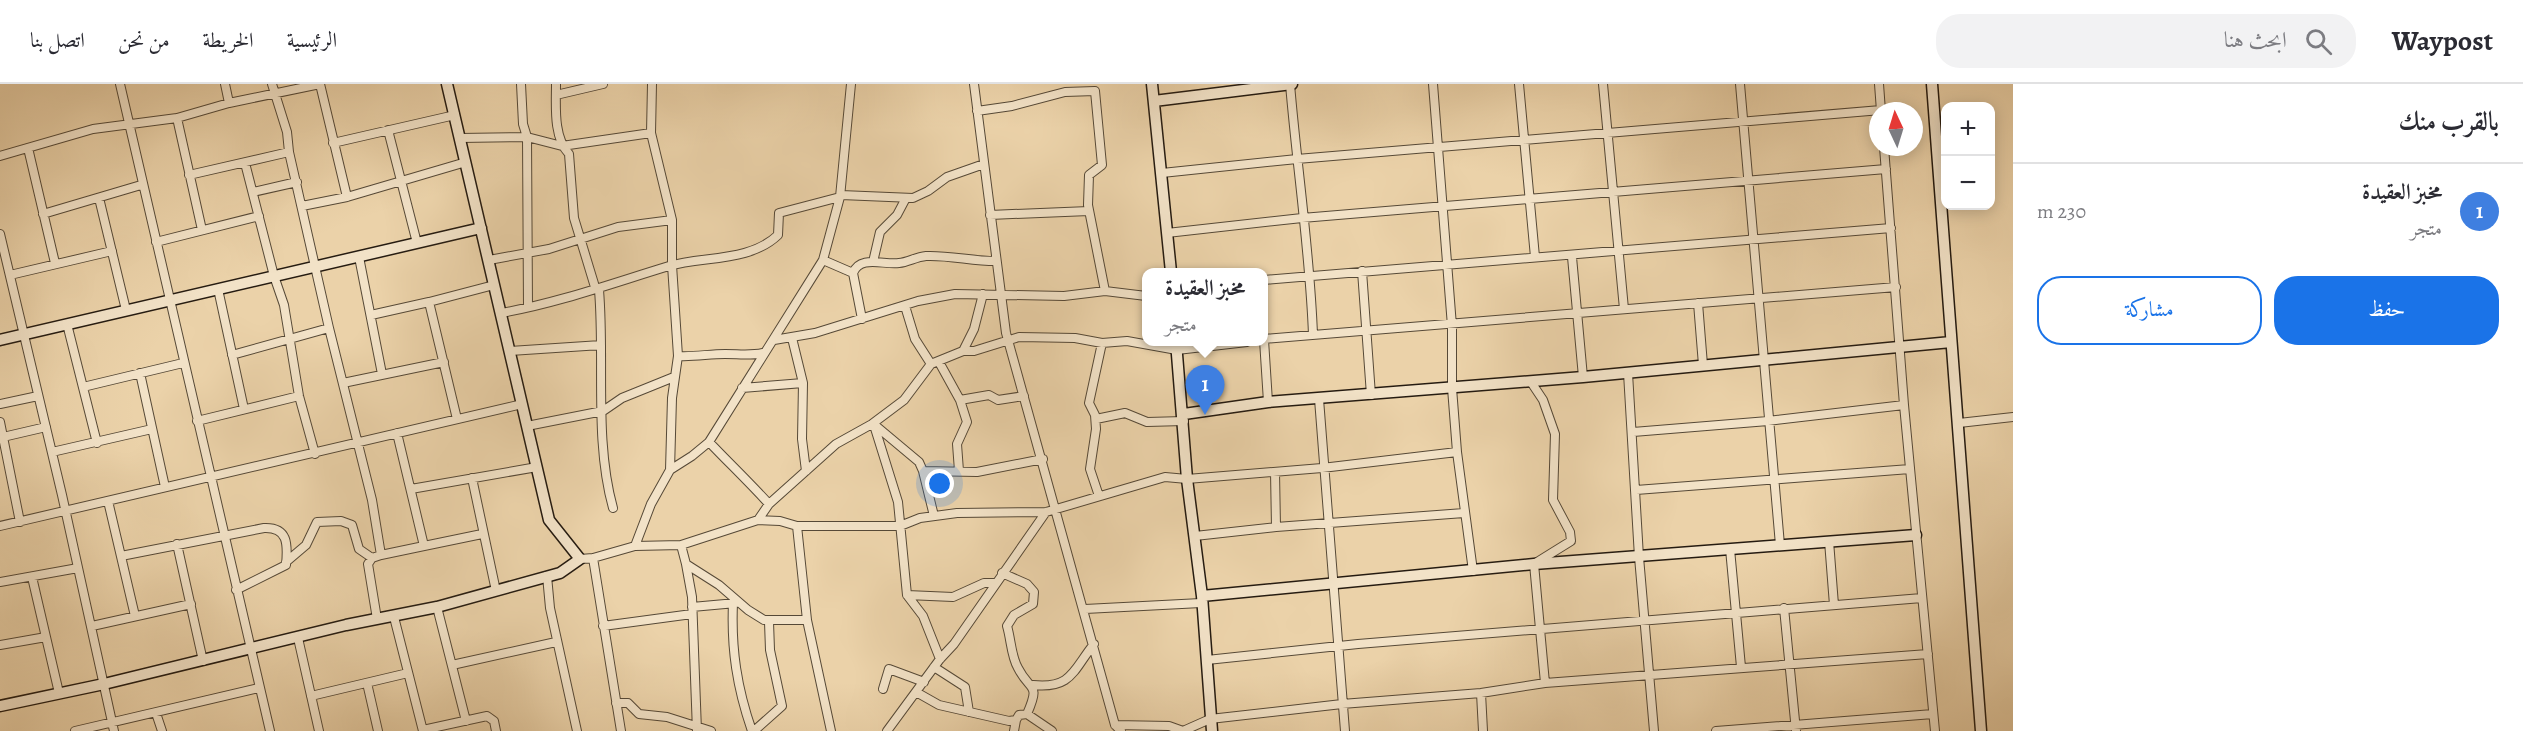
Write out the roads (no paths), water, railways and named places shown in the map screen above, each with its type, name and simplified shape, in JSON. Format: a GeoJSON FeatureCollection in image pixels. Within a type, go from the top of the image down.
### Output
{"type":"FeatureCollection","features":[{"type":"Feature","properties":{"kind":"street"},"geometry":{"type":"LineString","coordinates":[[120,84],[141,185],[270,731]]}},
{"type":"Feature","properties":{"kind":"street"},"geometry":{"type":"LineString","coordinates":[[225,84],[229,103]]}},
{"type":"Feature","properties":{"kind":"street"},"geometry":{"type":"LineString","coordinates":[[272,84],[287,132],[289,152],[314,267],[372,500],[381,555]]}},
{"type":"Feature","properties":{"kind":"street"},"geometry":{"type":"LineString","coordinates":[[0,156],[93,129],[129,127],[177,118],[229,103],[320,84],[347,197]]}},
{"type":"Feature","properties":{"kind":"street"},"geometry":{"type":"LineString","coordinates":[[447,84],[549,520],[580,559]]}},
{"type":"Feature","properties":{"kind":"street"},"geometry":{"type":"LineString","coordinates":[[521,84],[523,124],[527,137],[528,306]]}},
{"type":"Feature","properties":{"kind":"street"},"geometry":{"type":"LineString","coordinates":[[556,84],[562,146],[569,154],[574,218],[595,287],[599,290],[602,434],[608,470],[607,487],[613,508]]}},
{"type":"Feature","properties":{"kind":"street"},"geometry":{"type":"LineString","coordinates":[[556,95],[603,84]]}},
{"type":"Feature","properties":{"kind":"street"},"geometry":{"type":"LineString","coordinates":[[634,546],[651,504],[670,470],[674,377],[678,356],[672,265],[672,220],[651,133],[650,84]]}},
{"type":"Feature","properties":{"kind":"street"},"geometry":{"type":"LineString","coordinates":[[670,470],[693,456],[709,442],[823,260],[841,196],[851,84]]}},
{"type":"Feature","properties":{"kind":"street"},"geometry":{"type":"LineString","coordinates":[[974,84],[995,261],[1008,339],[1118,728],[1169,726],[1183,731],[1210,718],[1342,704],[1481,693],[1545,683],[1928,654]]}},
{"type":"Feature","properties":{"kind":"street"},"geometry":{"type":"LineString","coordinates":[[1152,84],[1170,268]]}},
{"type":"Feature","properties":{"kind":"street"},"geometry":{"type":"LineString","coordinates":[[1154,101],[1291,84],[1302,218],[1311,274],[1313,335]]}},
{"type":"Feature","properties":{"kind":"street"},"geometry":{"type":"LineString","coordinates":[[1433,84],[1452,326],[1452,388],[1457,452],[1473,571]]}},
{"type":"Feature","properties":{"kind":"street"},"geometry":{"type":"LineString","coordinates":[[1519,84],[1535,257]]}},
{"type":"Feature","properties":{"kind":"street"},"geometry":{"type":"LineString","coordinates":[[1603,84],[1623,309]]}},
{"type":"Feature","properties":{"kind":"street"},"geometry":{"type":"LineString","coordinates":[[1740,84],[1780,545]]}},
{"type":"Feature","properties":{"kind":"street"},"geometry":{"type":"LineString","coordinates":[[1879,84],[1880,102]]}},
{"type":"Feature","properties":{"kind":"street"},"geometry":{"type":"LineString","coordinates":[[1932,84],[1981,731]]}},
{"type":"Feature","properties":{"kind":"street"},"geometry":{"type":"LineString","coordinates":[[977,111],[1012,106],[1079,87],[1096,93],[1101,137],[1101,167],[1090,172],[1088,178],[1089,211],[1106,291]]}},
{"type":"Feature","properties":{"kind":"street"},"geometry":{"type":"LineString","coordinates":[[1162,173],[1297,159],[1869,111]]}},
{"type":"Feature","properties":{"kind":"street"},"geometry":{"type":"LineString","coordinates":[[333,143],[455,115]]}},
{"type":"Feature","properties":{"kind":"street"},"geometry":{"type":"LineString","coordinates":[[177,118],[202,230]]}},
{"type":"Feature","properties":{"kind":"street"},"geometry":{"type":"LineString","coordinates":[[388,130],[417,243]]}},
{"type":"Feature","properties":{"kind":"street"},"geometry":{"type":"LineString","coordinates":[[460,138],[527,137],[562,146],[651,133]]}},
{"type":"Feature","properties":{"kind":"street"},"geometry":{"type":"LineString","coordinates":[[28,148],[55,263]]}},
{"type":"Feature","properties":{"kind":"street"},"geometry":{"type":"LineString","coordinates":[[189,175],[289,152]]}},
{"type":"Feature","properties":{"kind":"street"},"geometry":{"type":"LineString","coordinates":[[1885,156],[1904,405],[1935,731]]}},
{"type":"Feature","properties":{"kind":"street"},"geometry":{"type":"LineString","coordinates":[[302,206],[347,197],[466,162]]}},
{"type":"Feature","properties":{"kind":"street"},"geometry":{"type":"LineString","coordinates":[[245,163],[274,276],[284,305],[299,396],[315,454]]}},
{"type":"Feature","properties":{"kind":"street"},"geometry":{"type":"LineString","coordinates":[[501,313],[599,290],[672,265],[749,252],[778,235],[779,213],[841,196],[906,198],[922,194],[954,174],[984,164]]}},
{"type":"Feature","properties":{"kind":"street"},"geometry":{"type":"LineString","coordinates":[[1167,233],[1302,218],[1886,168]]}},
{"type":"Feature","properties":{"kind":"street"},"geometry":{"type":"LineString","coordinates":[[253,192],[297,182]]}},
{"type":"Feature","properties":{"kind":"street"},"geometry":{"type":"LineString","coordinates":[[43,214],[141,185]]}},
{"type":"Feature","properties":{"kind":"street"},"geometry":{"type":"LineString","coordinates":[[99,198],[126,310]]}},
{"type":"Feature","properties":{"kind":"street"},"geometry":{"type":"LineString","coordinates":[[873,262],[880,232],[897,215],[906,198]]}},
{"type":"Feature","properties":{"kind":"street"},"geometry":{"type":"LineString","coordinates":[[990,215],[1089,211]]}},
{"type":"Feature","properties":{"kind":"street"},"geometry":{"type":"LineString","coordinates":[[156,242],[259,216]]}},
{"type":"Feature","properties":{"kind":"street"},"geometry":{"type":"LineString","coordinates":[[489,260],[556,247],[618,227],[672,220]]}},
{"type":"Feature","properties":{"kind":"street"},"geometry":{"type":"LineString","coordinates":[[0,340],[481,228]]}},
{"type":"Feature","properties":{"kind":"street"},"geometry":{"type":"LineString","coordinates":[[1268,279],[1311,274],[1572,256],[1754,238],[1891,228]]}},
{"type":"Feature","properties":{"kind":"street"},"geometry":{"type":"LineString","coordinates":[[0,234],[92,626],[113,727]]}},
{"type":"Feature","properties":{"kind":"street"},"geometry":{"type":"LineString","coordinates":[[10,275],[112,251]]}},
{"type":"Feature","properties":{"kind":"street"},"geometry":{"type":"LineString","coordinates":[[862,319],[853,273],[858,265],[873,262],[902,263],[929,256],[969,261],[995,261]]}},
{"type":"Feature","properties":{"kind":"street"},"geometry":{"type":"LineString","coordinates":[[1572,256],[1583,377]]}},
{"type":"Feature","properties":{"kind":"street"},"geometry":{"type":"LineString","coordinates":[[359,257],[382,374]]}},
{"type":"Feature","properties":{"kind":"street"},"geometry":{"type":"LineString","coordinates":[[823,260],[853,273]]}},
{"type":"Feature","properties":{"kind":"street"},"geometry":{"type":"LineString","coordinates":[[1362,271],[1371,395]]}},
{"type":"Feature","properties":{"kind":"street"},"geometry":{"type":"LineString","coordinates":[[371,315],[494,285]]}},
{"type":"Feature","properties":{"kind":"street"},"geometry":{"type":"LineString","coordinates":[[1268,340],[1452,326],[1623,309],[1896,287]]}},
{"type":"Feature","properties":{"kind":"street"},"geometry":{"type":"LineString","coordinates":[[218,289],[244,409]]}},
{"type":"Feature","properties":{"kind":"street"},"geometry":{"type":"LineString","coordinates":[[774,340],[792,338],[945,296],[983,294],[1064,296],[1106,291],[1142,296]]}},
{"type":"Feature","properties":{"kind":"street"},"geometry":{"type":"LineString","coordinates":[[963,351],[974,329],[983,294]]}},
{"type":"Feature","properties":{"kind":"street"},"geometry":{"type":"LineString","coordinates":[[429,302],[456,419]]}},
{"type":"Feature","properties":{"kind":"street"},"geometry":{"type":"LineString","coordinates":[[1698,303],[1702,366]]}},
{"type":"Feature","properties":{"kind":"street"},"geometry":{"type":"LineString","coordinates":[[905,306],[915,339],[935,363],[960,400],[967,427],[957,444],[958,471]]}},
{"type":"Feature","properties":{"kind":"street"},"geometry":{"type":"LineString","coordinates":[[67,324],[97,443]]}},
{"type":"Feature","properties":{"kind":"street"},"geometry":{"type":"LineString","coordinates":[[232,355],[329,328]]}},
{"type":"Feature","properties":{"kind":"street"},"geometry":{"type":"LineString","coordinates":[[758,520],[769,504],[836,444],[873,424],[904,400],[935,363],[963,351],[974,351],[1018,337],[1075,338],[1102,344],[1127,341],[1142,342]]}},
{"type":"Feature","properties":{"kind":"street"},"geometry":{"type":"LineString","coordinates":[[792,338],[803,383],[802,439],[806,471]]}},
{"type":"Feature","properties":{"kind":"street"},"geometry":{"type":"LineString","coordinates":[[1096,419],[1125,413],[1147,423],[1268,402],[1531,382],[1763,359],[1901,349],[1951,342]]}},
{"type":"Feature","properties":{"kind":"street"},"geometry":{"type":"LineString","coordinates":[[1099,496],[1090,469],[1096,419],[1089,403],[1102,344]]}},
{"type":"Feature","properties":{"kind":"street"},"geometry":{"type":"LineString","coordinates":[[510,351],[601,345]]}},
{"type":"Feature","properties":{"kind":"street"},"geometry":{"type":"LineString","coordinates":[[1177,346],[1187,479],[1202,600],[1212,731]]}},
{"type":"Feature","properties":{"kind":"street"},"geometry":{"type":"LineString","coordinates":[[1263,346],[1268,402]]}},
{"type":"Feature","properties":{"kind":"street"},"geometry":{"type":"LineString","coordinates":[[678,356],[699,357],[726,354],[743,357],[763,353]]}},
{"type":"Feature","properties":{"kind":"street"},"geometry":{"type":"LineString","coordinates":[[343,383],[444,362]]}},
{"type":"Feature","properties":{"kind":"street"},"geometry":{"type":"LineString","coordinates":[[83,387],[183,363]]}},
{"type":"Feature","properties":{"kind":"street"},"geometry":{"type":"LineString","coordinates":[[1628,373],[1639,557],[1654,731]]}},
{"type":"Feature","properties":{"kind":"street"},"geometry":{"type":"LineString","coordinates":[[140,374],[165,487]]}},
{"type":"Feature","properties":{"kind":"street"},"geometry":{"type":"LineString","coordinates":[[527,426],[603,411],[622,398],[674,377]]}},
{"type":"Feature","properties":{"kind":"street"},"geometry":{"type":"LineString","coordinates":[[1531,382],[1543,400],[1555,434],[1553,500],[1570,532],[1571,541],[1534,564]]}},
{"type":"Feature","properties":{"kind":"street"},"geometry":{"type":"LineString","coordinates":[[742,388],[803,383]]}},
{"type":"Feature","properties":{"kind":"street"},"geometry":{"type":"LineString","coordinates":[[960,400],[988,394],[998,400],[1024,396]]}},
{"type":"Feature","properties":{"kind":"street"},"geometry":{"type":"LineString","coordinates":[[0,404],[38,396]]}},
{"type":"Feature","properties":{"kind":"street"},"geometry":{"type":"LineString","coordinates":[[197,422],[299,396]]}},
{"type":"Feature","properties":{"kind":"street"},"geometry":{"type":"LineString","coordinates":[[1319,399],[1322,468],[1330,523],[1332,584],[1345,731]]}},
{"type":"Feature","properties":{"kind":"street"},"geometry":{"type":"LineString","coordinates":[[0,526],[522,404]]}},
{"type":"Feature","properties":{"kind":"street"},"geometry":{"type":"LineString","coordinates":[[1633,432],[1768,421],[1904,405]]}},
{"type":"Feature","properties":{"kind":"street"},"geometry":{"type":"LineString","coordinates":[[1959,423],[2013,417]]}},
{"type":"Feature","properties":{"kind":"street"},"geometry":{"type":"LineString","coordinates":[[0,422],[4,462],[20,522]]}},
{"type":"Feature","properties":{"kind":"street"},"geometry":{"type":"LineString","coordinates":[[873,424],[919,462],[934,516]]}},
{"type":"Feature","properties":{"kind":"street"},"geometry":{"type":"LineString","coordinates":[[873,424],[898,502],[908,595],[923,616],[940,658]]}},
{"type":"Feature","properties":{"kind":"street"},"geometry":{"type":"LineString","coordinates":[[3,438],[46,427]]}},
{"type":"Feature","properties":{"kind":"street"},"geometry":{"type":"LineString","coordinates":[[52,452],[152,429]]}},
{"type":"Feature","properties":{"kind":"street"},"geometry":{"type":"LineString","coordinates":[[397,433],[424,546]]}},
{"type":"Feature","properties":{"kind":"street"},"geometry":{"type":"LineString","coordinates":[[709,442],[732,467],[742,473],[769,504]]}},
{"type":"Feature","properties":{"kind":"street"},"geometry":{"type":"LineString","coordinates":[[0,706],[104,684],[377,619],[437,608],[560,573],[580,559],[593,558],[634,546],[681,545],[758,520],[797,526],[900,526],[920,518],[957,513],[1046,512],[1161,477],[1187,479],[1275,472],[1457,452]]}},
{"type":"Feature","properties":{"kind":"street"},"geometry":{"type":"LineString","coordinates":[[923,471],[991,470],[1043,459]]}},
{"type":"Feature","properties":{"kind":"street"},"geometry":{"type":"LineString","coordinates":[[411,489],[537,467]]}},
{"type":"Feature","properties":{"kind":"street"},"geometry":{"type":"LineString","coordinates":[[1636,490],[1910,469]]}},
{"type":"Feature","properties":{"kind":"street"},"geometry":{"type":"LineString","coordinates":[[1275,472],[1276,527]]}},
{"type":"Feature","properties":{"kind":"street"},"geometry":{"type":"LineString","coordinates":[[472,478],[482,534],[496,591]]}},
{"type":"Feature","properties":{"kind":"street"},"geometry":{"type":"LineString","coordinates":[[108,501],[135,616]]}},
{"type":"Feature","properties":{"kind":"street"},"geometry":{"type":"LineString","coordinates":[[887,731],[940,658],[954,644],[994,583],[1046,512]]}},
{"type":"Feature","properties":{"kind":"street"},"geometry":{"type":"LineString","coordinates":[[1195,536],[1276,527],[1464,513]]}},
{"type":"Feature","properties":{"kind":"street"},"geometry":{"type":"LineString","coordinates":[[236,590],[264,578],[286,562],[306,545],[317,522],[341,521],[352,525],[359,549],[372,558]]}},
{"type":"Feature","properties":{"kind":"street"},"geometry":{"type":"LineString","coordinates":[[797,526],[807,620],[831,731]]}},
{"type":"Feature","properties":{"kind":"street"},"geometry":{"type":"LineString","coordinates":[[121,556],[223,535],[275,528],[286,537],[286,562]]}},
{"type":"Feature","properties":{"kind":"street"},"geometry":{"type":"LineString","coordinates":[[377,619],[368,564],[372,558],[482,534]]}},
{"type":"Feature","properties":{"kind":"street"},"geometry":{"type":"LineString","coordinates":[[1084,609],[1202,600],[1332,584],[1534,564],[1916,535]]}},
{"type":"Feature","properties":{"kind":"street"},"geometry":{"type":"LineString","coordinates":[[1829,542],[1834,605]]}},
{"type":"Feature","properties":{"kind":"street"},"geometry":{"type":"LineString","coordinates":[[177,544],[203,661]]}},
{"type":"Feature","properties":{"kind":"street"},"geometry":{"type":"LineString","coordinates":[[681,545],[692,610],[697,729]]}},
{"type":"Feature","properties":{"kind":"street"},"geometry":{"type":"LineString","coordinates":[[1730,549],[1741,667]]}},
{"type":"Feature","properties":{"kind":"street"},"geometry":{"type":"LineString","coordinates":[[593,558],[621,731]]}},
{"type":"Feature","properties":{"kind":"street"},"geometry":{"type":"LineString","coordinates":[[686,564],[719,585],[736,603],[769,622],[807,620]]}},
{"type":"Feature","properties":{"kind":"street"},"geometry":{"type":"LineString","coordinates":[[1534,564],[1538,629],[1545,683]]}},
{"type":"Feature","properties":{"kind":"street"},"geometry":{"type":"LineString","coordinates":[[0,582],[78,568]]}},
{"type":"Feature","properties":{"kind":"street"},"geometry":{"type":"LineString","coordinates":[[1002,573],[1027,584],[1034,592],[1033,604],[1014,615],[1007,626],[1017,667],[1033,685],[1033,700],[1027,714]]}},
{"type":"Feature","properties":{"kind":"street"},"geometry":{"type":"LineString","coordinates":[[547,576],[556,642],[577,731]]}},
{"type":"Feature","properties":{"kind":"street"},"geometry":{"type":"LineString","coordinates":[[32,577],[59,693]]}},
{"type":"Feature","properties":{"kind":"street"},"geometry":{"type":"LineString","coordinates":[[908,595],[953,597],[984,583],[994,583]]}},
{"type":"Feature","properties":{"kind":"street"},"geometry":{"type":"LineString","coordinates":[[1207,660],[1339,645],[1922,598]]}},
{"type":"Feature","properties":{"kind":"street"},"geometry":{"type":"LineString","coordinates":[[736,603],[733,661],[739,695],[753,731],[782,706],[770,650],[769,622]]}},
{"type":"Feature","properties":{"kind":"street"},"geometry":{"type":"LineString","coordinates":[[603,626],[736,603]]}},
{"type":"Feature","properties":{"kind":"street"},"geometry":{"type":"LineString","coordinates":[[92,626],[191,604]]}},
{"type":"Feature","properties":{"kind":"street"},"geometry":{"type":"LineString","coordinates":[[437,608],[466,721]]}},
{"type":"Feature","properties":{"kind":"street"},"geometry":{"type":"LineString","coordinates":[[1784,608],[1796,727]]}},
{"type":"Feature","properties":{"kind":"street"},"geometry":{"type":"LineString","coordinates":[[394,617],[423,730],[491,717],[496,731]]}},
{"type":"Feature","properties":{"kind":"street"},"geometry":{"type":"LineString","coordinates":[[0,645],[46,637]]}},
{"type":"Feature","properties":{"kind":"street"},"geometry":{"type":"LineString","coordinates":[[298,638],[319,731]]}},
{"type":"Feature","properties":{"kind":"street"},"geometry":{"type":"LineString","coordinates":[[452,665],[556,642]]}},
{"type":"Feature","properties":{"kind":"street"},"geometry":{"type":"LineString","coordinates":[[1033,685],[1055,686],[1073,675],[1094,644]]}},
{"type":"Feature","properties":{"kind":"street"},"geometry":{"type":"LineString","coordinates":[[934,667],[964,687],[969,712]]}},
{"type":"Feature","properties":{"kind":"street"},"geometry":{"type":"LineString","coordinates":[[883,689],[889,669],[924,682]]}},
{"type":"Feature","properties":{"kind":"street"},"geometry":{"type":"LineString","coordinates":[[311,696],[408,673]]}},
{"type":"Feature","properties":{"kind":"street"},"geometry":{"type":"LineString","coordinates":[[367,683],[378,731]]}},
{"type":"Feature","properties":{"kind":"street"},"geometry":{"type":"LineString","coordinates":[[75,731],[113,727],[156,713],[259,688]]}},
{"type":"Feature","properties":{"kind":"street"},"geometry":{"type":"LineString","coordinates":[[916,692],[939,705],[1016,720]]}},
{"type":"Feature","properties":{"kind":"street"},"geometry":{"type":"LineString","coordinates":[[1481,693],[1484,731]]}},
{"type":"Feature","properties":{"kind":"street"},"geometry":{"type":"LineString","coordinates":[[616,703],[628,703],[639,714],[667,717],[697,729],[711,731]]}},
{"type":"Feature","properties":{"kind":"street"},"geometry":{"type":"LineString","coordinates":[[156,713],[162,731]]}},
{"type":"Feature","properties":{"kind":"street"},"geometry":{"type":"LineString","coordinates":[[1014,731],[1019,715],[1027,714],[1052,731]]}},
{"type":"Feature","properties":{"kind":"street"},"geometry":{"type":"LineString","coordinates":[[1716,731],[1796,727],[1933,714]]}},
{"type":"Feature","properties":{"kind":"place","name":"مخبز العقيدة"},"geometry":{"type":"Point","coordinates":[1205,415]}}]}
